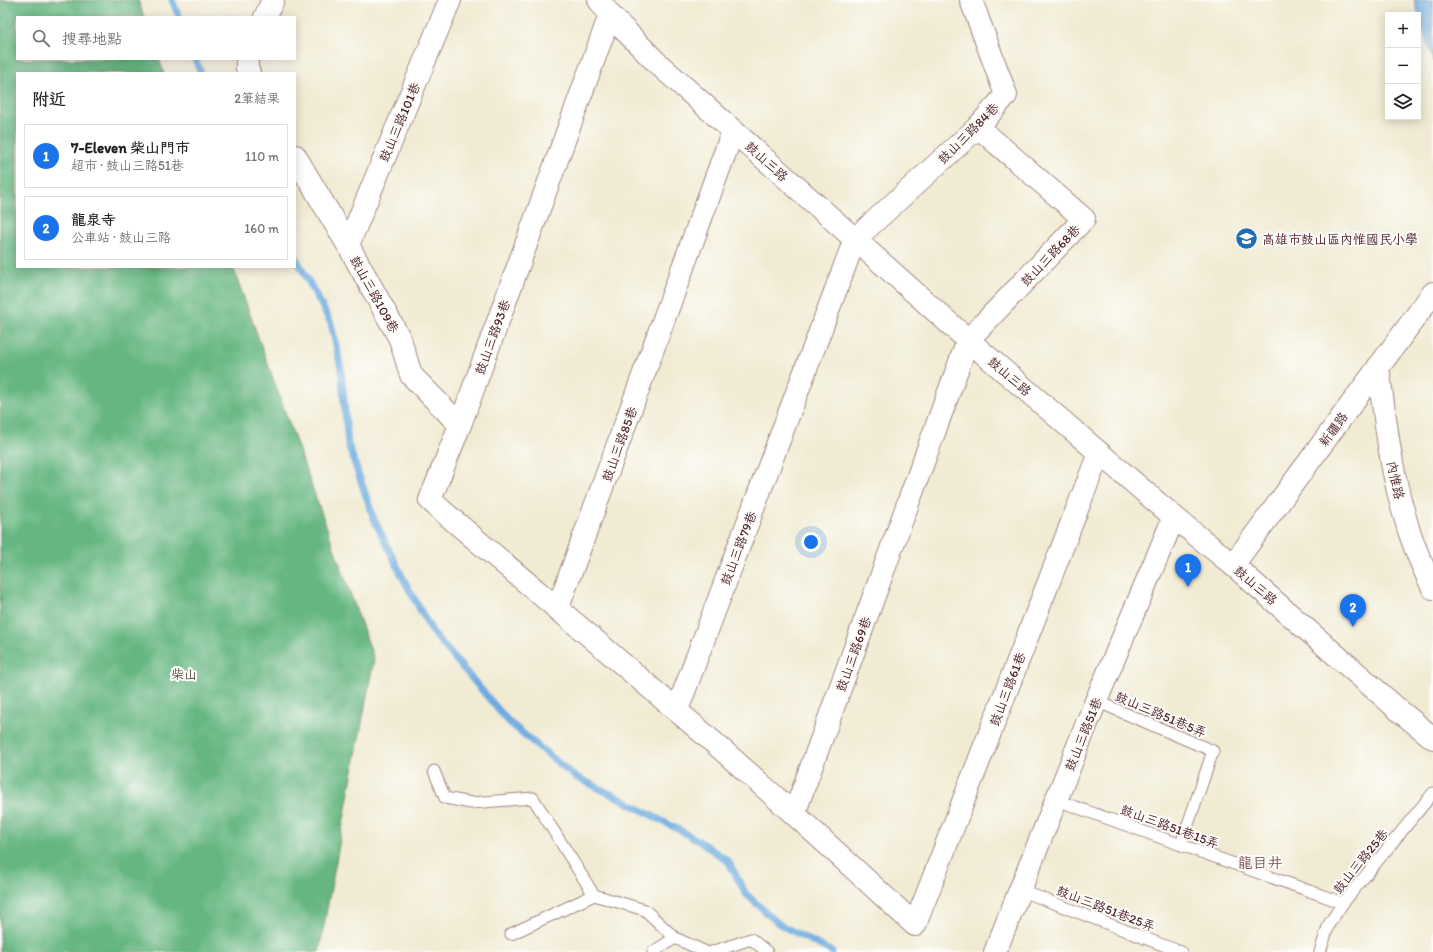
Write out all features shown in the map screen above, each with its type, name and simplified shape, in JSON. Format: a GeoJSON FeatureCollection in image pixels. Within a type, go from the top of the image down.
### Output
{"type":"FeatureCollection","features":[{"type":"Feature","properties":{"kind":"street"},"geometry":{"type":"LineString","coordinates":[[265,16],[273,0]]}},
{"type":"Feature","properties":{"kind":"street","name":"鼓山三路101巷"},"geometry":{"type":"LineString","coordinates":[[348,244],[450,0]]}},
{"type":"Feature","properties":{"kind":"street","name":"鼓山三路84巷"},"geometry":{"type":"LineString","coordinates":[[854,240],[978,126],[1006,95],[972,0]]}},
{"type":"Feature","properties":{"kind":"street","name":"鼓山三路"},"geometry":{"type":"LineString","coordinates":[[604,8],[656,62],[854,240],[968,340],[1174,517],[1233,565],[1401,712],[1433,738]]}},
{"type":"Feature","properties":{"kind":"street","name":"鼓山三路93巷"},"geometry":{"type":"LineString","coordinates":[[557,610],[430,500],[460,425],[604,8]]}},
{"type":"Feature","properties":{"kind":"street"},"geometry":{"type":"LineString","coordinates":[[247,60],[246,68],[248,72]]}},
{"type":"Feature","properties":{"kind":"street","name":"鼓山三路68巷"},"geometry":{"type":"LineString","coordinates":[[968,340],[1084,219],[978,126]]}},
{"type":"Feature","properties":{"kind":"street","name":"鼓山三路85巷"},"geometry":{"type":"LineString","coordinates":[[557,610],[733,131]]}},
{"type":"Feature","properties":{"kind":"street","name":"鼓山三路109巷"},"geometry":{"type":"LineString","coordinates":[[296,158],[348,244],[400,339],[411,375],[460,425]]}},
{"type":"Feature","properties":{"kind":"street","name":"鼓山三路79巷"},"geometry":{"type":"LineString","coordinates":[[677,710],[854,240]]}},
{"type":"Feature","properties":{"kind":"street","name":"新疆路"},"geometry":{"type":"LineString","coordinates":[[1233,565],[1433,293]]}},
{"type":"Feature","properties":{"kind":"street","name":"鼓山三路69巷"},"geometry":{"type":"LineString","coordinates":[[794,814],[968,340]]}},
{"type":"Feature","properties":{"kind":"street","name":"內惟路"},"geometry":{"type":"LineString","coordinates":[[1378,367],[1392,457],[1404,515],[1425,572],[1433,588]]}},
{"type":"Feature","properties":{"kind":"street","name":"鼓山三路61巷"},"geometry":{"type":"LineString","coordinates":[[794,814],[915,925],[1100,453]]}},
{"type":"Feature","properties":{"kind":"street","name":"鼓山三路51巷"},"geometry":{"type":"LineString","coordinates":[[1000,951],[1020,890],[1056,800],[1174,517]]}},
{"type":"Feature","properties":{"kind":"street"},"geometry":{"type":"LineString","coordinates":[[557,610],[677,710],[794,814]]}},
{"type":"Feature","properties":{"kind":"lane","name":"鼓山三路51巷5弄"},"geometry":{"type":"LineString","coordinates":[[1096,701],[1213,752],[1181,845]]}},
{"type":"Feature","properties":{"kind":"lane"},"geometry":{"type":"LineString","coordinates":[[434,771],[445,798],[471,803],[533,798],[594,895],[645,910],[675,938],[706,952]]}},
{"type":"Feature","properties":{"kind":"lane","name":"鼓山三路25巷"},"geometry":{"type":"LineString","coordinates":[[1320,952],[1329,924],[1344,903],[1433,793]]}},
{"type":"Feature","properties":{"kind":"lane","name":"鼓山三路51巷15弄"},"geometry":{"type":"LineString","coordinates":[[1056,800],[1344,903]]}},
{"type":"Feature","properties":{"kind":"lane","name":"鼓山三路51巷25弄"},"geometry":{"type":"LineString","coordinates":[[1020,890],[1181,952]]}},
{"type":"Feature","properties":{"kind":"lane"},"geometry":{"type":"LineString","coordinates":[[511,934],[594,895]]}},
{"type":"Feature","properties":{"kind":"lane"},"geometry":{"type":"LineString","coordinates":[[653,952],[675,938]]}},
{"type":"Feature","properties":{"kind":"lane"},"geometry":{"type":"LineString","coordinates":[[712,952],[751,939],[767,952]]}},
{"type":"Feature","properties":{"kind":"green space","name":"柴山"},"geometry":{"type":"Polygon","coordinates":[[[0,0],[138,0],[144,16],[16,16],[16,60],[159,60],[164,72],[16,72],[16,268],[233,268],[374,659],[319,952],[0,952],[0,0]]]}},
{"type":"Feature","properties":{"kind":"water"},"geometry":{"type":"Polygon","coordinates":[[[1414,0],[1433,0],[1433,61],[1421,22],[1421,12],[1418,12],[1414,0]]]}},
{"type":"Feature","properties":{"kind":"waterway"},"geometry":{"type":"LineString","coordinates":[[172,0],[179,16]]}},
{"type":"Feature","properties":{"kind":"waterway"},"geometry":{"type":"LineString","coordinates":[[195,60],[201,72]]}},
{"type":"Feature","properties":{"kind":"waterway"},"geometry":{"type":"LineString","coordinates":[[296,258],[331,323],[341,368],[348,444],[374,519],[404,580],[433,633],[509,722],[574,776],[696,839],[728,861],[746,894],[779,924],[832,952]]}},
{"type":"Feature","properties":{"kind":"place","name":"高雄市鼓山區內惟國民小學"},"geometry":{"type":"Point","coordinates":[1247,239]}},
{"type":"Feature","properties":{"kind":"place","name":"7-Eleven 柴山門市"},"geometry":{"type":"Point","coordinates":[1188,587]}},
{"type":"Feature","properties":{"kind":"place","name":"龍泉寺"},"geometry":{"type":"Point","coordinates":[1353,627]}},
{"type":"Feature","properties":{"kind":"district","name":"龍目井"},"geometry":{"type":"Point","coordinates":[1260,863]}}]}
